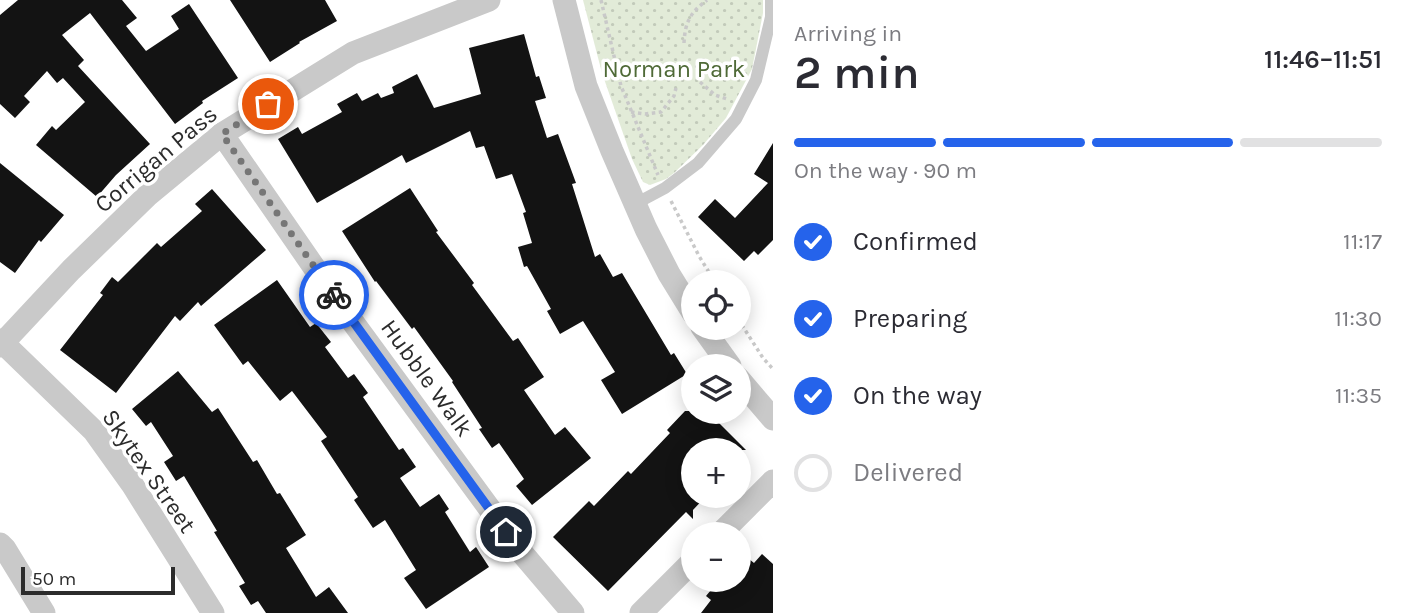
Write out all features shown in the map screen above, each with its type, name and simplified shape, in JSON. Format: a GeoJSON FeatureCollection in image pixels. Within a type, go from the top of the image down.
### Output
{"type":"FeatureCollection","features":[{"type":"Feature","properties":{"kind":"street","name":"Corrigan Pass"},"geometry":{"type":"LineString","coordinates":[[1,343],[147,196],[222,134],[353,53],[489,0]]}},
{"type":"Feature","properties":{"kind":"street"},"geometry":{"type":"LineString","coordinates":[[564,0],[586,86],[635,204],[681,294]]}},
{"type":"Feature","properties":{"kind":"street","name":"Hubble Walk"},"geometry":{"type":"LineString","coordinates":[[222,134],[336,299],[522,553],[573,613]]}},
{"type":"Feature","properties":{"kind":"street","name":"Skytex Street"},"geometry":{"type":"LineString","coordinates":[[1,343],[94,431],[132,484],[213,613]]}},
{"type":"Feature","properties":{"kind":"street"},"geometry":{"type":"LineString","coordinates":[[751,393],[773,419]]}},
{"type":"Feature","properties":{"kind":"street"},"geometry":{"type":"LineString","coordinates":[[732,522],[773,481]]}},
{"type":"Feature","properties":{"kind":"street"},"geometry":{"type":"LineString","coordinates":[[0,544],[44,613]]}},
{"type":"Feature","properties":{"kind":"street"},"geometry":{"type":"LineString","coordinates":[[641,613],[681,573]]}},
{"type":"Feature","properties":{"kind":"lane"},"geometry":{"type":"LineString","coordinates":[[635,204],[665,188],[698,163],[736,119],[756,80],[771,17],[771,0]]}},
{"type":"Feature","properties":{"kind":"path"},"geometry":{"type":"LineString","coordinates":[[601,0],[621,86],[631,112],[653,164],[708,270]]}},
{"type":"Feature","properties":{"kind":"path"},"geometry":{"type":"LineString","coordinates":[[684,43],[685,25],[707,0]]}},
{"type":"Feature","properties":{"kind":"path"},"geometry":{"type":"LineString","coordinates":[[700,82],[715,95],[742,107]]}},
{"type":"Feature","properties":{"kind":"path"},"geometry":{"type":"LineString","coordinates":[[631,112],[661,112],[674,96],[676,88]]}},
{"type":"Feature","properties":{"kind":"path"},"geometry":{"type":"LineString","coordinates":[[751,339],[773,369]]}},
{"type":"Feature","properties":{"kind":"green space","name":"Norman Park"},"geometry":{"type":"Polygon","coordinates":[[[583,0],[763,0],[752,69],[726,118],[703,145],[666,179],[650,185],[643,182],[632,159],[602,73],[583,0]]]}},
{"type":"Feature","properties":{"kind":"building"},"geometry":{"type":"Polygon","coordinates":[[[18,0],[122,0],[137,18],[126,26],[146,51],[179,29],[171,16],[189,4],[238,78],[202,101],[203,103],[175,124],[90,13],[62,35],[84,60],[78,66],[150,144],[116,175],[97,197],[36,145],[52,126],[56,130],[85,102],[63,78],[57,83],[47,71],[24,96],[30,102],[15,118],[0,104],[0,15],[18,0]]]}},
{"type":"Feature","properties":{"kind":"building"},"geometry":{"type":"Polygon","coordinates":[[[230,0],[325,0],[337,21],[270,62],[230,0]]]}},
{"type":"Feature","properties":{"kind":"building"},"geometry":{"type":"Polygon","coordinates":[[[524,34],[536,77],[539,76],[546,98],[535,101],[547,138],[558,134],[576,183],[572,184],[595,257],[600,254],[613,277],[622,273],[671,355],[674,353],[681,364],[681,378],[622,414],[601,380],[615,372],[583,321],[560,334],[547,311],[551,309],[527,266],[524,267],[518,247],[532,243],[523,213],[526,212],[512,174],[496,179],[484,146],[476,148],[470,131],[406,163],[402,155],[317,203],[278,139],[298,127],[302,134],[342,112],[337,104],[357,93],[362,101],[378,93],[381,98],[394,93],[392,87],[417,74],[434,108],[481,94],[469,48],[524,34]]]}},
{"type":"Feature","properties":{"kind":"building"},"geometry":{"type":"Polygon","coordinates":[[[773,143],[773,240],[758,255],[754,251],[744,261],[698,217],[715,199],[735,218],[768,183],[754,174],[773,143]]]}},
{"type":"Feature","properties":{"kind":"building"},"geometry":{"type":"Polygon","coordinates":[[[0,163],[64,215],[41,242],[39,240],[15,273],[0,262],[0,163]]]}},
{"type":"Feature","properties":{"kind":"building"},"geometry":{"type":"Polygon","coordinates":[[[410,188],[438,231],[436,232],[474,283],[472,285],[513,341],[518,338],[544,377],[524,390],[555,435],[565,427],[591,458],[532,505],[516,486],[524,479],[499,443],[492,448],[453,381],[414,327],[412,329],[375,282],[342,231],[410,188]]]}},
{"type":"Feature","properties":{"kind":"building"},"geometry":{"type":"Polygon","coordinates":[[[212,189],[266,250],[201,306],[198,302],[180,321],[175,316],[116,393],[60,350],[103,295],[100,293],[112,277],[118,282],[157,243],[161,247],[202,211],[195,204],[212,189]]]}},
{"type":"Feature","properties":{"kind":"building"},"geometry":{"type":"Polygon","coordinates":[[[277,280],[310,327],[316,323],[331,342],[325,347],[348,378],[354,374],[368,393],[363,397],[399,450],[403,448],[416,467],[400,478],[420,507],[439,494],[449,509],[445,512],[470,552],[476,547],[489,567],[426,609],[404,578],[416,570],[385,520],[373,528],[354,500],[358,497],[321,441],[327,437],[292,391],[280,401],[248,361],[243,365],[214,325],[277,280]]]}},
{"type":"Feature","properties":{"kind":"building"},"geometry":{"type":"Polygon","coordinates":[[[178,371],[212,412],[218,408],[253,462],[257,460],[277,494],[280,493],[306,535],[286,548],[316,597],[329,587],[348,613],[266,613],[258,601],[251,605],[239,586],[245,583],[184,476],[176,481],[164,462],[173,456],[151,422],[146,426],[132,409],[178,371]]]}},
{"type":"Feature","properties":{"kind":"building"},"geometry":{"type":"Polygon","coordinates":[[[681,415],[681,424],[720,424],[734,438],[681,438],[681,508],[695,508],[693,519],[686,512],[608,591],[553,537],[589,501],[594,506],[628,471],[631,474],[670,433],[667,430],[681,415]]]}},
{"type":"Feature","properties":{"kind":"building"},"geometry":{"type":"Polygon","coordinates":[[[762,554],[773,564],[773,613],[701,613],[711,600],[706,596],[709,592],[751,592],[751,561],[754,563],[762,554]]]}},
{"type":"Feature","properties":{"kind":"way so far"},"geometry":{"type":"LineString","coordinates":[[268,104],[222,134],[334,295]]}},
{"type":"Feature","properties":{"kind":"route"},"geometry":{"type":"LineString","coordinates":[[334,295],[506,532]]}}]}
